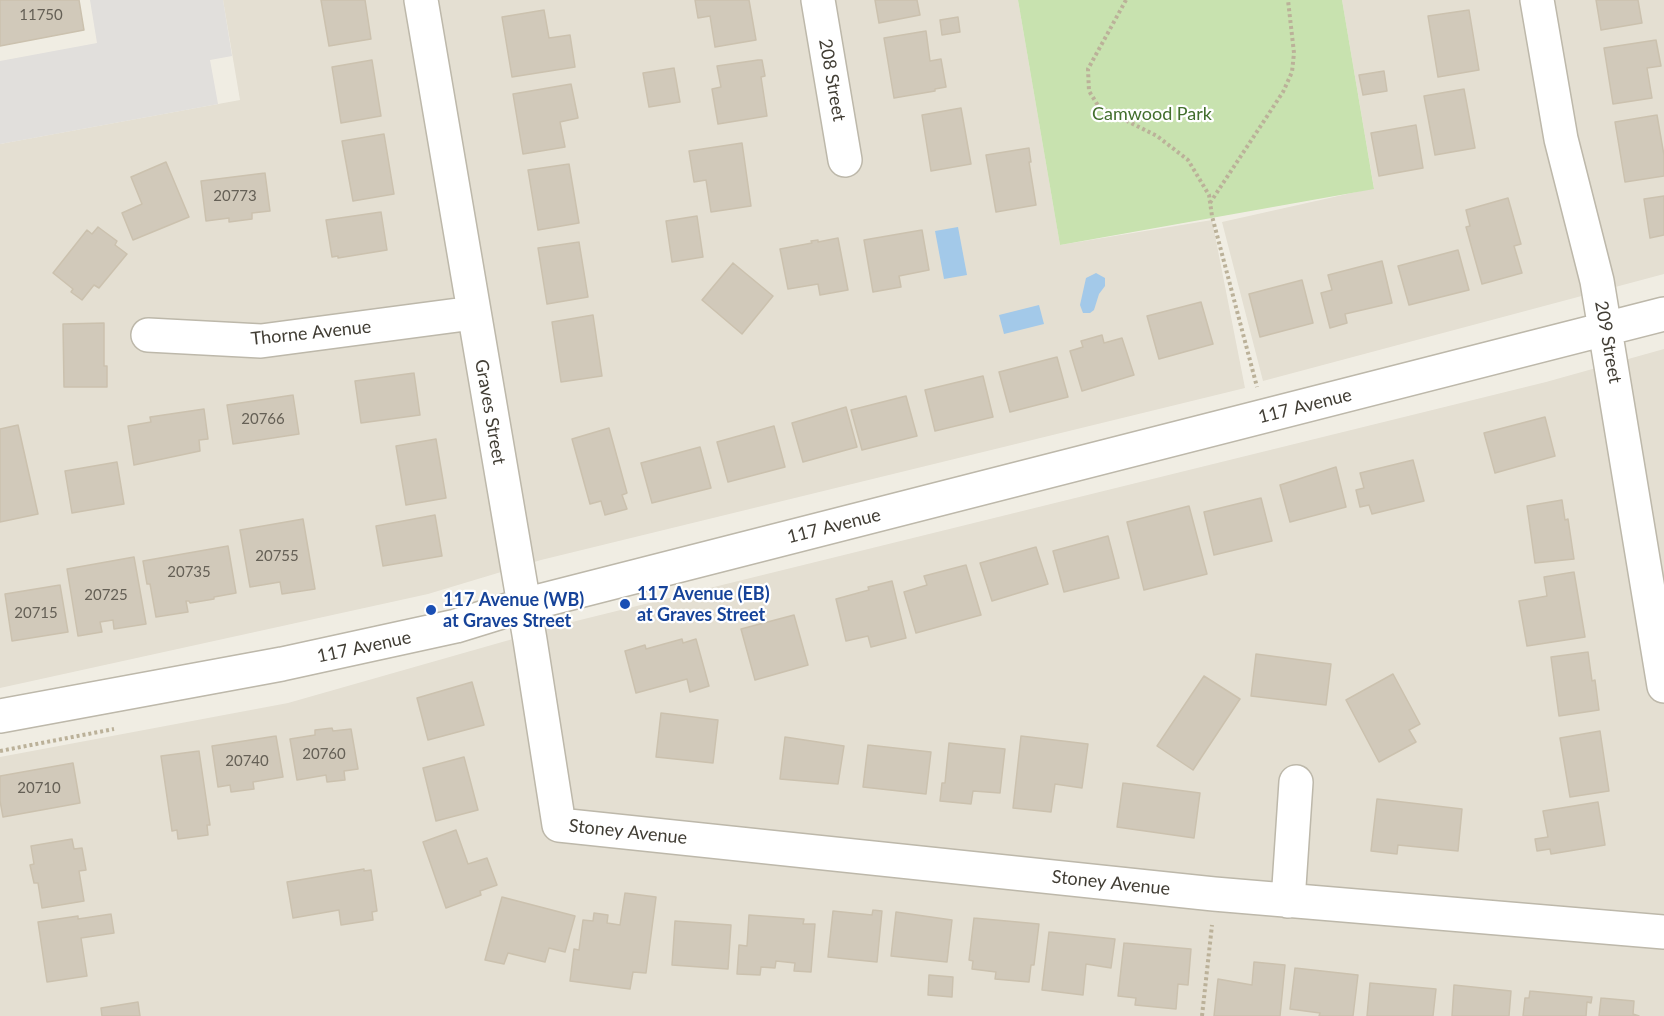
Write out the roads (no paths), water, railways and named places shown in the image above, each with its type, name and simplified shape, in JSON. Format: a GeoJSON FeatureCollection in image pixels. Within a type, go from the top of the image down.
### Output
{"type":"FeatureCollection","features":[{"type":"Feature","properties":{"kind":"street","name":"Graves Street"},"geometry":{"type":"LineString","coordinates":[[421,0],[559,825]]}},
{"type":"Feature","properties":{"kind":"street","name":"208 Street"},"geometry":{"type":"LineString","coordinates":[[818,0],[845,160]]}},
{"type":"Feature","properties":{"kind":"street","name":"209 Street"},"geometry":{"type":"LineString","coordinates":[[1538,0],[1561,139],[1597,281],[1664,686]]}},
{"type":"Feature","properties":{"kind":"street","name":"Thorne Avenue"},"geometry":{"type":"LineString","coordinates":[[148,335],[261,341],[473,313]]}},
{"type":"Feature","properties":{"kind":"street","name":"117 Avenue"},"geometry":{"type":"LineString","coordinates":[[0,716],[356,649],[456,627],[524,605],[1664,314]]}},
{"type":"Feature","properties":{"kind":"street"},"geometry":{"type":"LineString","coordinates":[[1288,901],[1296,782]]}},
{"type":"Feature","properties":{"kind":"street","name":"Stoney Avenue"},"geometry":{"type":"LineString","coordinates":[[559,825],[1214,894],[1664,932]]}},
{"type":"Feature","properties":{"kind":"water"},"geometry":{"type":"Polygon","coordinates":[[[958,227],[967,275],[944,279],[935,231],[958,227]]]}},
{"type":"Feature","properties":{"kind":"water"},"geometry":{"type":"Polygon","coordinates":[[[1096,273],[1105,278],[1105,286],[1099,294],[1094,310],[1090,313],[1083,313],[1080,305],[1086,278],[1096,273]]]}},
{"type":"Feature","properties":{"kind":"water"},"geometry":{"type":"Polygon","coordinates":[[[1039,305],[1044,324],[1004,334],[999,315],[1039,305]]]}},
{"type":"Feature","properties":{"kind":"place","name":"117 Avenue (EB) at Graves Street"},"geometry":{"type":"Point","coordinates":[625,604]}},
{"type":"Feature","properties":{"kind":"place","name":"117 Avenue (WB) at Graves Street"},"geometry":{"type":"Point","coordinates":[431,610]}},
{"type":"Feature","properties":{"kind":"park label","name":"Camwood Park"},"geometry":{"type":"Point","coordinates":[1152,114]}}]}
